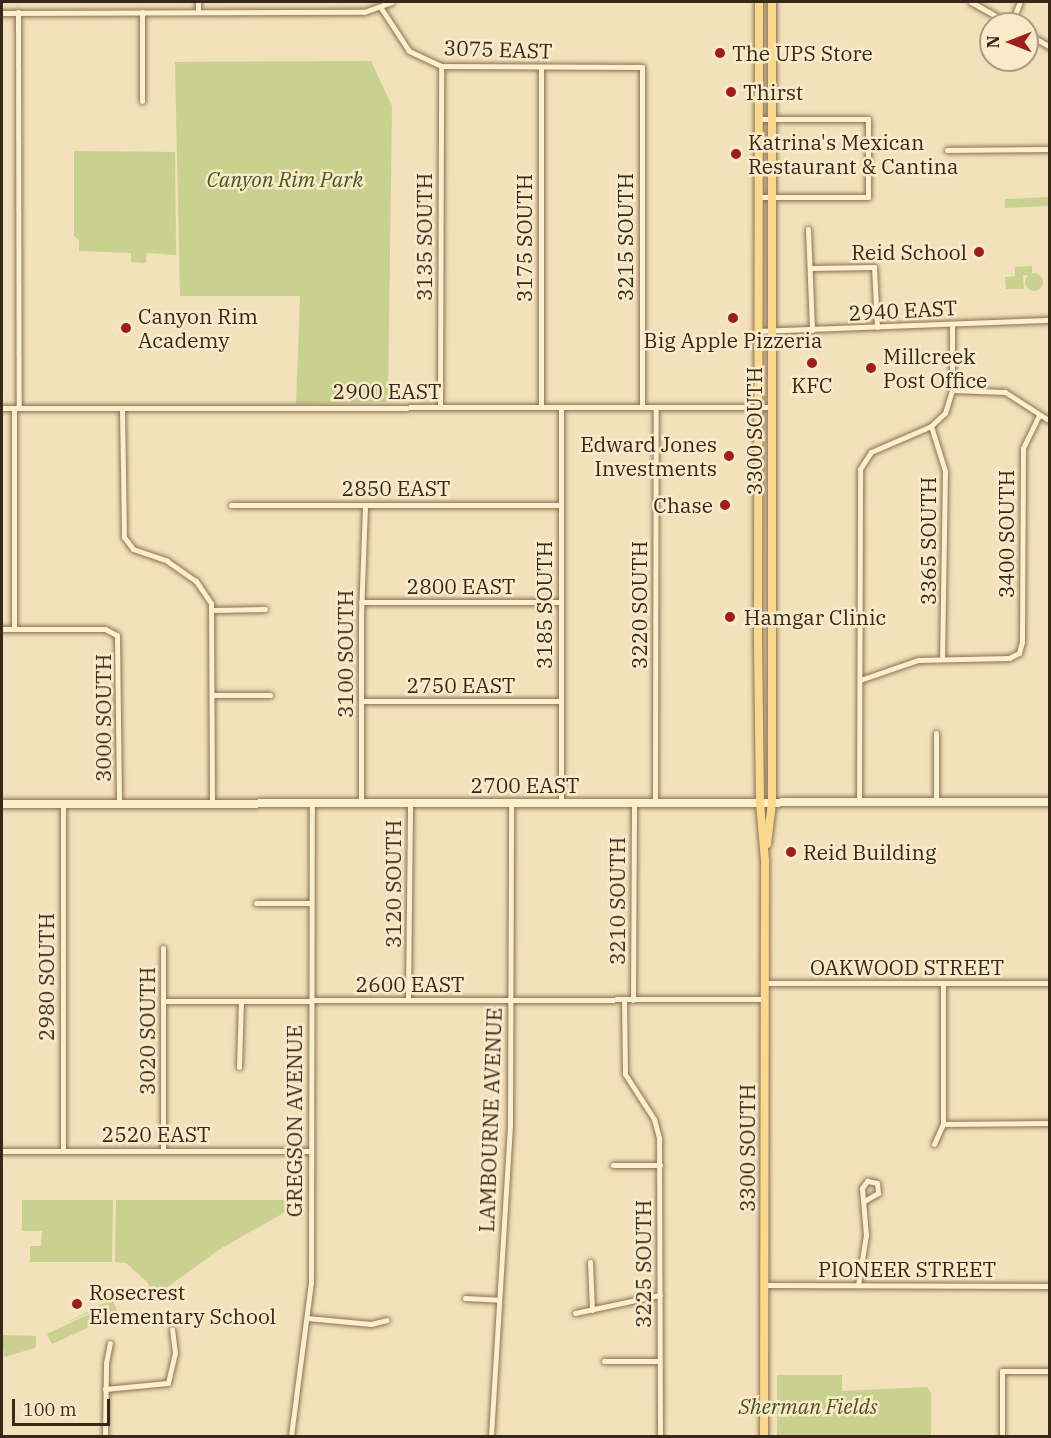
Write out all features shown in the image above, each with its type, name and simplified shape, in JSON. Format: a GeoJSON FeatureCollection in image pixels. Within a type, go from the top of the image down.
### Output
{"type":"FeatureCollection","features":[{"type":"Feature","properties":{"kind":"main road","name":"3300 SOUTH"},"geometry":{"type":"LineString","coordinates":[[759,2],[760,803],[765,860],[764,1437]]}},
{"type":"Feature","properties":{"kind":"main road","name":"3300 SOUTH"},"geometry":{"type":"LineString","coordinates":[[765,860],[772,803],[772,2]]}},
{"type":"Feature","properties":{"kind":"street"},"geometry":{"type":"LineString","coordinates":[[198,2],[198,12]]}},
{"type":"Feature","properties":{"kind":"street"},"geometry":{"type":"LineString","coordinates":[[2,13],[358,12],[381,8],[390,2]]}},
{"type":"Feature","properties":{"kind":"street"},"geometry":{"type":"LineString","coordinates":[[971,2],[989,12]]}},
{"type":"Feature","properties":{"kind":"street","name":"3075 EAST"},"geometry":{"type":"LineString","coordinates":[[381,8],[409,51],[441,66],[642,67]]}},
{"type":"Feature","properties":{"kind":"street"},"geometry":{"type":"LineString","coordinates":[[2,629],[14,629],[18,12]]}},
{"type":"Feature","properties":{"kind":"street"},"geometry":{"type":"LineString","coordinates":[[142,12],[142,101]]}},
{"type":"Feature","properties":{"kind":"street","name":"3135 SOUTH"},"geometry":{"type":"LineString","coordinates":[[440,408],[441,66]]}},
{"type":"Feature","properties":{"kind":"street","name":"3215 SOUTH"},"geometry":{"type":"LineString","coordinates":[[642,67],[642,407]]}},
{"type":"Feature","properties":{"kind":"street","name":"3175 SOUTH"},"geometry":{"type":"LineString","coordinates":[[541,68],[541,407]]}},
{"type":"Feature","properties":{"kind":"street"},"geometry":{"type":"LineString","coordinates":[[759,119],[868,120],[868,197],[759,197]]}},
{"type":"Feature","properties":{"kind":"street"},"geometry":{"type":"LineString","coordinates":[[947,150],[1050,149]]}},
{"type":"Feature","properties":{"kind":"street"},"geometry":{"type":"LineString","coordinates":[[808,229],[812,330]]}},
{"type":"Feature","properties":{"kind":"street"},"geometry":{"type":"LineString","coordinates":[[811,268],[874,267],[877,327]]}},
{"type":"Feature","properties":{"kind":"street","name":"2940 EAST"},"geometry":{"type":"LineString","coordinates":[[759,331],[1050,320]]}},
{"type":"Feature","properties":{"kind":"street"},"geometry":{"type":"LineString","coordinates":[[860,801],[860,474],[867,455],[931,426],[945,413],[952,390],[952,324]]}},
{"type":"Feature","properties":{"kind":"street"},"geometry":{"type":"LineString","coordinates":[[952,390],[1005,392],[1050,421]]}},
{"type":"Feature","properties":{"kind":"street","name":"3185 SOUTH"},"geometry":{"type":"LineString","coordinates":[[561,407],[561,803]]}},
{"type":"Feature","properties":{"kind":"street","name":"3220 SOUTH"},"geometry":{"type":"LineString","coordinates":[[655,803],[656,407]]}},
{"type":"Feature","properties":{"kind":"street","name":"2900 EAST"},"geometry":{"type":"LineString","coordinates":[[2,408],[772,407]]}},
{"type":"Feature","properties":{"kind":"street"},"geometry":{"type":"LineString","coordinates":[[122,408],[124,537],[137,552],[167,561],[196,581],[208,595],[212,610],[212,804]]}},
{"type":"Feature","properties":{"kind":"street","name":"3400 SOUTH"},"geometry":{"type":"LineString","coordinates":[[942,659],[1017,655],[1022,642],[1023,448],[1039,415]]}},
{"type":"Feature","properties":{"kind":"street","name":"3365 SOUTH"},"geometry":{"type":"LineString","coordinates":[[931,426],[945,471],[942,659]]}},
{"type":"Feature","properties":{"kind":"street","name":"2850 EAST"},"geometry":{"type":"LineString","coordinates":[[231,505],[561,505]]}},
{"type":"Feature","properties":{"kind":"street","name":"3100 SOUTH"},"geometry":{"type":"LineString","coordinates":[[361,803],[361,602],[365,505]]}},
{"type":"Feature","properties":{"kind":"street","name":"2800 EAST"},"geometry":{"type":"LineString","coordinates":[[361,602],[561,602]]}},
{"type":"Feature","properties":{"kind":"street"},"geometry":{"type":"LineString","coordinates":[[212,610],[265,609]]}},
{"type":"Feature","properties":{"kind":"street","name":"3000 SOUTH"},"geometry":{"type":"LineString","coordinates":[[14,629],[105,629],[115,633],[120,645],[119,804]]}},
{"type":"Feature","properties":{"kind":"street"},"geometry":{"type":"LineString","coordinates":[[860,680],[914,661],[942,659]]}},
{"type":"Feature","properties":{"kind":"street"},"geometry":{"type":"LineString","coordinates":[[212,695],[270,695]]}},
{"type":"Feature","properties":{"kind":"street","name":"2750 EAST"},"geometry":{"type":"LineString","coordinates":[[361,701],[561,701]]}},
{"type":"Feature","properties":{"kind":"street"},"geometry":{"type":"LineString","coordinates":[[936,733],[936,801]]}},
{"type":"Feature","properties":{"kind":"street","name":"2700 EAST"},"geometry":{"type":"LineString","coordinates":[[2,804],[1050,802]]}},
{"type":"Feature","properties":{"kind":"street","name":"3120 SOUTH"},"geometry":{"type":"LineString","coordinates":[[408,1000],[410,803]]}},
{"type":"Feature","properties":{"kind":"street","name":"LAMBOURNE AVENUE"},"geometry":{"type":"LineString","coordinates":[[491,1437],[508,1169],[511,803]]}},
{"type":"Feature","properties":{"kind":"street","name":"3210 SOUTH"},"geometry":{"type":"LineString","coordinates":[[633,1000],[634,803]]}},
{"type":"Feature","properties":{"kind":"street","name":"2980 SOUTH"},"geometry":{"type":"LineString","coordinates":[[63,804],[63,1150]]}},
{"type":"Feature","properties":{"kind":"street","name":"GREGSON AVENUE"},"geometry":{"type":"LineString","coordinates":[[291,1437],[307,1318],[312,804]]}},
{"type":"Feature","properties":{"kind":"street"},"geometry":{"type":"LineString","coordinates":[[256,903],[311,903]]}},
{"type":"Feature","properties":{"kind":"street","name":"3020 SOUTH"},"geometry":{"type":"LineString","coordinates":[[163,948],[163,1151]]}},
{"type":"Feature","properties":{"kind":"street","name":"OAKWOOD STREET"},"geometry":{"type":"LineString","coordinates":[[765,983],[1050,983]]}},
{"type":"Feature","properties":{"kind":"street"},"geometry":{"type":"LineString","coordinates":[[934,1144],[943,1124],[943,984]]}},
{"type":"Feature","properties":{"kind":"street","name":"2600 EAST"},"geometry":{"type":"LineString","coordinates":[[163,1001],[765,999]]}},
{"type":"Feature","properties":{"kind":"street","name":"3225 SOUTH"},"geometry":{"type":"LineString","coordinates":[[624,1000],[624,1069],[638,1098],[657,1125],[660,1165],[660,1437]]}},
{"type":"Feature","properties":{"kind":"street"},"geometry":{"type":"LineString","coordinates":[[239,1067],[241,1001]]}},
{"type":"Feature","properties":{"kind":"street"},"geometry":{"type":"LineString","coordinates":[[943,1124],[1050,1123]]}},
{"type":"Feature","properties":{"kind":"street","name":"2520 EAST"},"geometry":{"type":"LineString","coordinates":[[2,1150],[310,1151]]}},
{"type":"Feature","properties":{"kind":"street"},"geometry":{"type":"LineString","coordinates":[[613,1165],[660,1165]]}},
{"type":"Feature","properties":{"kind":"street"},"geometry":{"type":"LineString","coordinates":[[858,1285],[866,1235],[864,1201]]}},
{"type":"Feature","properties":{"kind":"street"},"geometry":{"type":"LineString","coordinates":[[590,1262],[592,1310]]}},
{"type":"Feature","properties":{"kind":"street","name":"PIONEER STREET"},"geometry":{"type":"LineString","coordinates":[[764,1285],[1050,1286]]}},
{"type":"Feature","properties":{"kind":"street"},"geometry":{"type":"LineString","coordinates":[[575,1313],[660,1295]]}},
{"type":"Feature","properties":{"kind":"street"},"geometry":{"type":"LineString","coordinates":[[465,1298],[499,1300]]}},
{"type":"Feature","properties":{"kind":"street"},"geometry":{"type":"LineString","coordinates":[[307,1318],[371,1324],[387,1320]]}},
{"type":"Feature","properties":{"kind":"street"},"geometry":{"type":"LineString","coordinates":[[105,1389],[168,1383],[175,1353],[172,1329]]}},
{"type":"Feature","properties":{"kind":"street"},"geometry":{"type":"LineString","coordinates":[[105,1437],[105,1389],[110,1343]]}},
{"type":"Feature","properties":{"kind":"street"},"geometry":{"type":"LineString","coordinates":[[604,1361],[660,1361]]}},
{"type":"Feature","properties":{"kind":"street"},"geometry":{"type":"LineString","coordinates":[[1002,1437],[1002,1371],[1050,1371]]}},
{"type":"Feature","properties":{"kind":"green space","name":"Canyon Rim Park"},"geometry":{"type":"Polygon","coordinates":[[[371,61],[392,106],[388,402],[296,404],[300,296],[180,296],[175,62],[371,61]]]}},
{"type":"Feature","properties":{"kind":"green space"},"geometry":{"type":"Polygon","coordinates":[[[74,151],[175,152],[176,255],[147,253],[146,263],[131,262],[131,253],[79,251],[79,240],[74,236],[74,151]]]}},
{"type":"Feature","properties":{"kind":"green space"},"geometry":{"type":"Polygon","coordinates":[[[1048,197],[1048,206],[1005,208],[1005,199],[1048,197]]]}},
{"type":"Feature","properties":{"kind":"green space"},"geometry":{"type":"Polygon","coordinates":[[[1032,266],[1032,275],[1023,275],[1024,289],[1006,289],[1005,277],[1015,276],[1015,267],[1032,266]]]}},
{"type":"Feature","properties":{"kind":"green space"},"geometry":{"type":"Polygon","coordinates":[[[1034,273],[1040,276],[1043,282],[1040,288],[1034,291],[1028,288],[1025,282],[1028,276],[1034,273]]]}},
{"type":"Feature","properties":{"kind":"green space"},"geometry":{"type":"Polygon","coordinates":[[[22,1200],[113,1200],[112,1262],[30,1262],[30,1246],[41,1246],[42,1231],[22,1231],[22,1200]]]}},
{"type":"Feature","properties":{"kind":"green space"},"geometry":{"type":"Polygon","coordinates":[[[116,1200],[303,1200],[303,1202],[220,1249],[155,1296],[147,1282],[126,1263],[115,1262],[116,1200]]]}},
{"type":"Feature","properties":{"kind":"green space"},"geometry":{"type":"Polygon","coordinates":[[[112,1299],[119,1315],[113,1318],[107,1304],[62,1325],[112,1299]]]}},
{"type":"Feature","properties":{"kind":"green space"},"geometry":{"type":"Polygon","coordinates":[[[106,1306],[111,1317],[52,1344],[47,1334],[106,1306]]]}},
{"type":"Feature","properties":{"kind":"green space"},"geometry":{"type":"Polygon","coordinates":[[[2,1335],[36,1336],[35,1348],[4,1357],[2,1335]]]}},
{"type":"Feature","properties":{"kind":"green space","name":"Sherman Fields"},"geometry":{"type":"Polygon","coordinates":[[[777,1375],[842,1375],[842,1391],[927,1387],[931,1393],[931,1436],[777,1436],[777,1375]]]}},
{"type":"Feature","properties":{"kind":"place","name":"The UPS Store"},"geometry":{"type":"Point","coordinates":[720,53]}},
{"type":"Feature","properties":{"kind":"place","name":"Thirst"},"geometry":{"type":"Point","coordinates":[731,92]}},
{"type":"Feature","properties":{"kind":"place","name":"Katrina's Mexican Restaurant & Cantina"},"geometry":{"type":"Point","coordinates":[736,154]}},
{"type":"Feature","properties":{"kind":"place","name":"Reid School"},"geometry":{"type":"Point","coordinates":[979,252]}},
{"type":"Feature","properties":{"kind":"place","name":"Big Apple Pizzeria"},"geometry":{"type":"Point","coordinates":[733,318]}},
{"type":"Feature","properties":{"kind":"place","name":"Canyon Rim Academy"},"geometry":{"type":"Point","coordinates":[126,328]}},
{"type":"Feature","properties":{"kind":"place","name":"KFC"},"geometry":{"type":"Point","coordinates":[812,363]}},
{"type":"Feature","properties":{"kind":"place","name":"Millcreek Post Office"},"geometry":{"type":"Point","coordinates":[871,368]}},
{"type":"Feature","properties":{"kind":"place","name":"Edward Jones Investments"},"geometry":{"type":"Point","coordinates":[729,456]}},
{"type":"Feature","properties":{"kind":"place","name":"Chase"},"geometry":{"type":"Point","coordinates":[725,505]}},
{"type":"Feature","properties":{"kind":"place","name":"Hamgar Clinic"},"geometry":{"type":"Point","coordinates":[730,617]}},
{"type":"Feature","properties":{"kind":"place","name":"Reid Building"},"geometry":{"type":"Point","coordinates":[791,852]}},
{"type":"Feature","properties":{"kind":"place","name":"Rosecrest Elementary School"},"geometry":{"type":"Point","coordinates":[77,1304]}}]}
